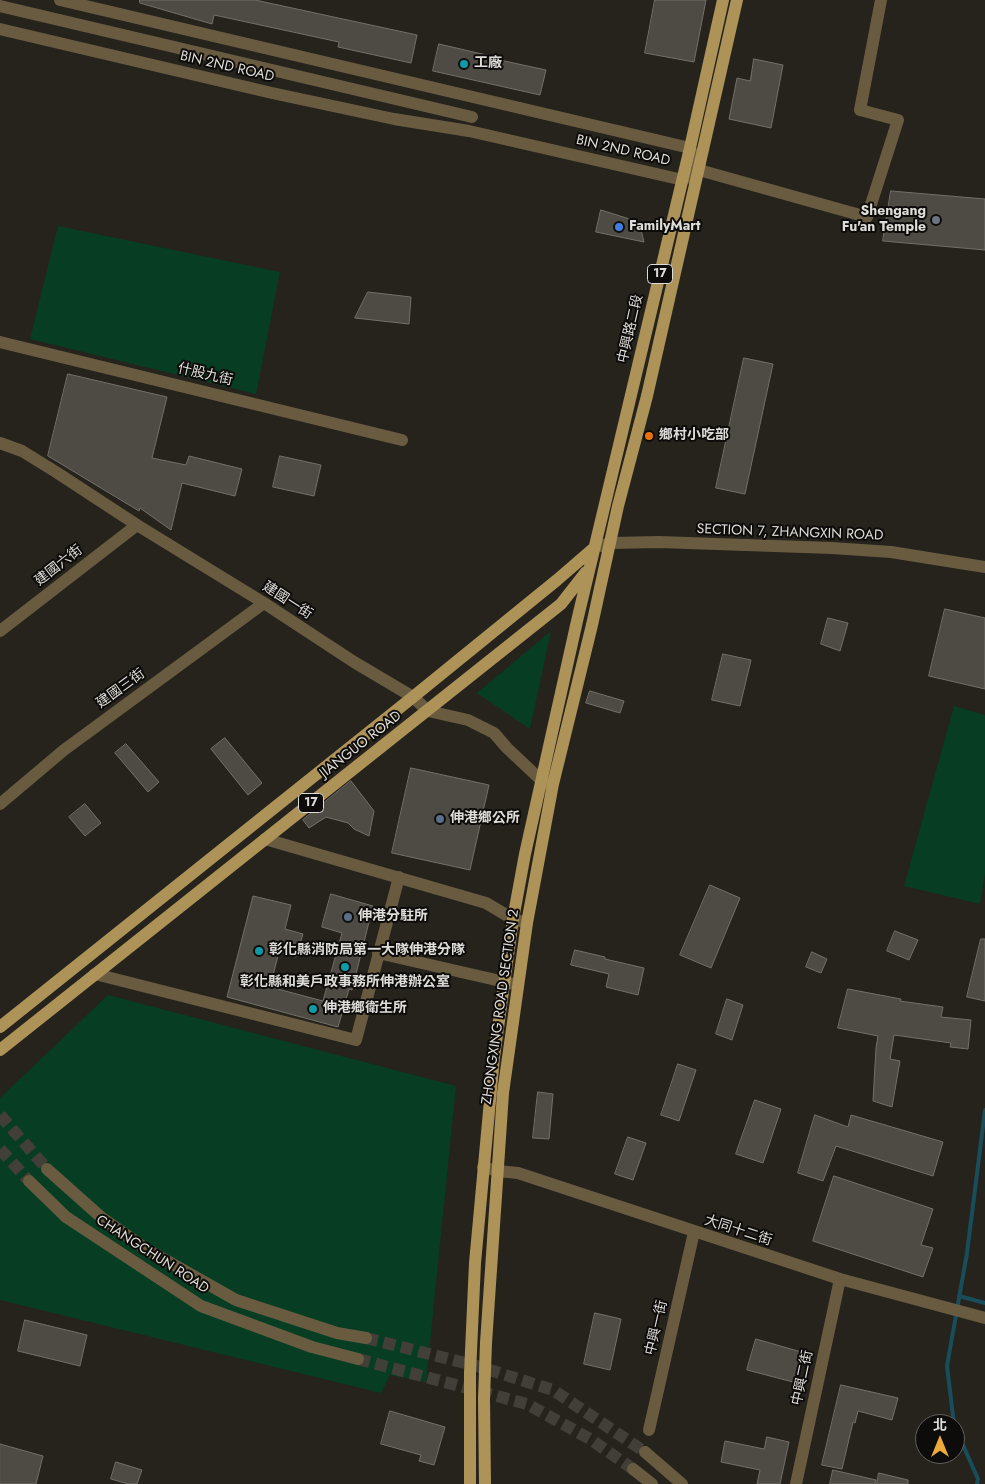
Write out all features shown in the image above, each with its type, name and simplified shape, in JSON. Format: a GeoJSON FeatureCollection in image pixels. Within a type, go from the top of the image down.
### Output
{"type":"FeatureCollection","features":[{"type":"Feature","properties":{"kind":"main road","name":"中興路二段"},"geometry":{"type":"LineString","coordinates":[[594,548],[683,180],[723,0]]}},
{"type":"Feature","properties":{"kind":"main road","name":"17"},"geometry":{"type":"LineString","coordinates":[[610,543],[647,396],[737,0]]}},
{"type":"Feature","properties":{"kind":"main road","name":"JIANGUO ROAD"},"geometry":{"type":"LineString","coordinates":[[0,1050],[561,604],[610,543]]}},
{"type":"Feature","properties":{"kind":"main road","name":"ZHONGXING ROAD SECTION 2"},"geometry":{"type":"LineString","coordinates":[[470,1484],[470,1343],[483,1167],[494,1057],[513,919],[525,854],[548,783],[592,625],[610,543]]}},
{"type":"Feature","properties":{"kind":"main road","name":"JIANGUO ROAD"},"geometry":{"type":"LineString","coordinates":[[0,1027],[413,698],[594,548]]}},
{"type":"Feature","properties":{"kind":"main road","name":"ZHONGXING ROAD SECTION 2"},"geometry":{"type":"LineString","coordinates":[[485,1484],[486,1343],[503,1093],[548,783],[594,548]]}},
{"type":"Feature","properties":{"kind":"street","name":"BIN 2ND ROAD"},"geometry":{"type":"LineString","coordinates":[[0,29],[272,93],[394,119],[469,131],[683,180],[699,170],[690,148],[60,0]]}},
{"type":"Feature","properties":{"kind":"street"},"geometry":{"type":"LineString","coordinates":[[699,170],[867,217],[898,120],[860,110],[881,0]]}},
{"type":"Feature","properties":{"kind":"street"},"geometry":{"type":"LineString","coordinates":[[0,6],[472,116]]}},
{"type":"Feature","properties":{"kind":"street","name":"什股九街"},"geometry":{"type":"LineString","coordinates":[[0,342],[402,440]]}},
{"type":"Feature","properties":{"kind":"street","name":"建國一街"},"geometry":{"type":"LineString","coordinates":[[0,443],[22,451],[137,526],[264,603],[413,698],[428,711],[468,720],[494,733],[507,748],[548,783]]}},
{"type":"Feature","properties":{"kind":"street","name":"建國六街"},"geometry":{"type":"LineString","coordinates":[[0,631],[137,526]]}},
{"type":"Feature","properties":{"kind":"street","name":"SECTION 7, ZHANGXIN ROAD"},"geometry":{"type":"LineString","coordinates":[[594,548],[610,543],[728,544],[891,552],[985,568]]}},
{"type":"Feature","properties":{"kind":"street","name":"建國三街"},"geometry":{"type":"LineString","coordinates":[[0,804],[64,750],[264,603]]}},
{"type":"Feature","properties":{"kind":"street"},"geometry":{"type":"LineString","coordinates":[[265,839],[486,903],[513,919],[527,923]]}},
{"type":"Feature","properties":{"kind":"street"},"geometry":{"type":"LineString","coordinates":[[95,974],[356,1040],[399,878]]}},
{"type":"Feature","properties":{"kind":"street"},"geometry":{"type":"LineString","coordinates":[[378,953],[518,985]]}},
{"type":"Feature","properties":{"kind":"street","name":"大同十二街"},"geometry":{"type":"LineString","coordinates":[[483,1167],[518,1173],[840,1279],[981,1317]]}},
{"type":"Feature","properties":{"kind":"street","name":"CHANGCHUN ROAD"},"geometry":{"type":"LineString","coordinates":[[47,1168],[102,1218],[146,1249],[236,1300],[337,1333],[366,1338]]}},
{"type":"Feature","properties":{"kind":"street","name":"CHANGCHUN ROAD"},"geometry":{"type":"LineString","coordinates":[[29,1181],[66,1218],[201,1306],[312,1347],[358,1358]]}},
{"type":"Feature","properties":{"kind":"street","name":"中興一街"},"geometry":{"type":"LineString","coordinates":[[649,1430],[694,1232]]}},
{"type":"Feature","properties":{"kind":"street","name":"中興二街"},"geometry":{"type":"LineString","coordinates":[[796,1484],[840,1279]]}},
{"type":"Feature","properties":{"kind":"street"},"geometry":{"type":"LineString","coordinates":[[645,1452],[682,1484]]}},
{"type":"Feature","properties":{"kind":"street"},"geometry":{"type":"LineString","coordinates":[[633,1469],[652,1484]]}},
{"type":"Feature","properties":{"kind":"green space"},"geometry":{"type":"Polygon","coordinates":[[[58,226],[280,272],[256,394],[30,339],[58,226]]]}},
{"type":"Feature","properties":{"kind":"green space"},"geometry":{"type":"Polygon","coordinates":[[[551,631],[530,729],[477,693],[551,631]]]}},
{"type":"Feature","properties":{"kind":"green space"},"geometry":{"type":"Polygon","coordinates":[[[954,706],[985,715],[985,873],[980,904],[904,886],[954,706]]]}},
{"type":"Feature","properties":{"kind":"green space"},"geometry":{"type":"Polygon","coordinates":[[[108,995],[456,1086],[426,1382],[390,1375],[381,1393],[0,1300],[0,1098],[108,995]]]}},
{"type":"Feature","properties":{"kind":"building"},"geometry":{"type":"Polygon","coordinates":[[[140,0],[255,0],[417,35],[411,63],[338,47],[339,42],[214,15],[212,24],[140,3],[140,0]]]}},
{"type":"Feature","properties":{"kind":"building"},"geometry":{"type":"Polygon","coordinates":[[[655,0],[706,0],[694,62],[645,53],[655,0]]]}},
{"type":"Feature","properties":{"kind":"building"},"geometry":{"type":"Polygon","coordinates":[[[439,44],[546,70],[540,95],[433,71],[439,44]]]}},
{"type":"Feature","properties":{"kind":"building"},"geometry":{"type":"Polygon","coordinates":[[[754,59],[783,65],[771,128],[729,119],[737,78],[750,81],[754,59]]]}},
{"type":"Feature","properties":{"kind":"building","name":"Shengang Fu'an Temple"},"geometry":{"type":"Polygon","coordinates":[[[891,191],[985,199],[985,250],[883,241],[891,191]]]}},
{"type":"Feature","properties":{"kind":"building","name":"FamilyMart"},"geometry":{"type":"Polygon","coordinates":[[[601,210],[639,222],[644,242],[596,232],[601,210]]]}},
{"type":"Feature","properties":{"kind":"building"},"geometry":{"type":"Polygon","coordinates":[[[368,292],[411,297],[409,324],[355,318],[368,292]]]}},
{"type":"Feature","properties":{"kind":"building"},"geometry":{"type":"Polygon","coordinates":[[[744,358],[773,364],[745,494],[716,488],[744,358]]]}},
{"type":"Feature","properties":{"kind":"building"},"geometry":{"type":"Polygon","coordinates":[[[68,374],[167,397],[152,458],[186,465],[189,456],[242,469],[235,496],[182,483],[171,530],[140,508],[139,511],[48,456],[68,374]]]}},
{"type":"Feature","properties":{"kind":"building"},"geometry":{"type":"Polygon","coordinates":[[[280,456],[321,465],[314,496],[273,487],[280,456]]]}},
{"type":"Feature","properties":{"kind":"building"},"geometry":{"type":"Polygon","coordinates":[[[945,609],[985,618],[985,689],[929,676],[945,609]]]}},
{"type":"Feature","properties":{"kind":"building"},"geometry":{"type":"Polygon","coordinates":[[[828,618],[848,623],[840,651],[821,644],[828,618]]]}},
{"type":"Feature","properties":{"kind":"building"},"geometry":{"type":"Polygon","coordinates":[[[723,654],[751,660],[740,706],[712,700],[723,654]]]}},
{"type":"Feature","properties":{"kind":"building"},"geometry":{"type":"Polygon","coordinates":[[[590,691],[624,701],[620,713],[586,703],[590,691]]]}},
{"type":"Feature","properties":{"kind":"building"},"geometry":{"type":"Polygon","coordinates":[[[225,738],[262,783],[248,795],[211,749],[225,738]]]}},
{"type":"Feature","properties":{"kind":"building"},"geometry":{"type":"Polygon","coordinates":[[[126,744],[159,782],[148,792],[115,753],[126,744]]]}},
{"type":"Feature","properties":{"kind":"building","name":"伸港鄉公所"},"geometry":{"type":"Polygon","coordinates":[[[411,768],[489,785],[470,870],[392,853],[411,768]]]}},
{"type":"Feature","properties":{"kind":"building"},"geometry":{"type":"Polygon","coordinates":[[[351,781],[374,811],[369,836],[354,829],[348,823],[326,817],[309,828],[303,820],[351,781]]]}},
{"type":"Feature","properties":{"kind":"building"},"geometry":{"type":"Polygon","coordinates":[[[85,804],[101,823],[85,836],[69,817],[85,804]]]}},
{"type":"Feature","properties":{"kind":"building"},"geometry":{"type":"Polygon","coordinates":[[[710,885],[740,898],[711,968],[680,955],[710,885]]]}},
{"type":"Feature","properties":{"kind":"building"},"geometry":{"type":"Polygon","coordinates":[[[331,894],[373,906],[352,990],[349,989],[338,1027],[227,997],[253,896],[291,905],[285,929],[303,934],[296,957],[279,952],[270,987],[323,1001],[342,933],[322,927],[331,894]]]}},
{"type":"Feature","properties":{"kind":"building"},"geometry":{"type":"Polygon","coordinates":[[[895,931],[918,940],[909,960],[887,951],[895,931]]]}},
{"type":"Feature","properties":{"kind":"building"},"geometry":{"type":"Polygon","coordinates":[[[981,939],[985,939],[985,1001],[967,997],[981,939]]]}},
{"type":"Feature","properties":{"kind":"building"},"geometry":{"type":"Polygon","coordinates":[[[575,950],[644,968],[638,995],[606,987],[609,974],[571,965],[575,950]]]}},
{"type":"Feature","properties":{"kind":"building"},"geometry":{"type":"Polygon","coordinates":[[[812,952],[827,959],[821,973],[806,967],[812,952]]]}},
{"type":"Feature","properties":{"kind":"building"},"geometry":{"type":"Polygon","coordinates":[[[848,989],[901,999],[900,1001],[943,1007],[941,1017],[971,1020],[968,1049],[950,1047],[951,1043],[894,1035],[890,1059],[900,1061],[892,1107],[873,1101],[878,1036],[838,1028],[848,989]]]}},
{"type":"Feature","properties":{"kind":"building"},"geometry":{"type":"Polygon","coordinates":[[[727,999],[743,1005],[732,1040],[716,1034],[727,999]]]}},
{"type":"Feature","properties":{"kind":"building"},"geometry":{"type":"Polygon","coordinates":[[[678,1064],[696,1070],[679,1121],[661,1115],[678,1064]]]}},
{"type":"Feature","properties":{"kind":"building"},"geometry":{"type":"Polygon","coordinates":[[[538,1092],[553,1094],[549,1139],[533,1138],[538,1092]]]}},
{"type":"Feature","properties":{"kind":"building"},"geometry":{"type":"Polygon","coordinates":[[[755,1100],[781,1109],[763,1163],[736,1154],[755,1100]]]}},
{"type":"Feature","properties":{"kind":"building"},"geometry":{"type":"Polygon","coordinates":[[[815,1115],[848,1127],[851,1115],[943,1142],[933,1176],[836,1146],[823,1181],[798,1173],[815,1115]]]}},
{"type":"Feature","properties":{"kind":"building"},"geometry":{"type":"Polygon","coordinates":[[[628,1137],[646,1143],[633,1180],[615,1174],[628,1137]]]}},
{"type":"Feature","properties":{"kind":"building"},"geometry":{"type":"Polygon","coordinates":[[[834,1176],[933,1209],[921,1245],[933,1248],[923,1277],[813,1241],[834,1176]]]}},
{"type":"Feature","properties":{"kind":"building"},"geometry":{"type":"Polygon","coordinates":[[[595,1313],[621,1319],[610,1370],[584,1364],[595,1313]]]}},
{"type":"Feature","properties":{"kind":"building"},"geometry":{"type":"Polygon","coordinates":[[[25,1320],[87,1335],[80,1366],[18,1351],[25,1320]]]}},
{"type":"Feature","properties":{"kind":"building"},"geometry":{"type":"Polygon","coordinates":[[[756,1339],[805,1353],[797,1383],[747,1370],[756,1339]]]}},
{"type":"Feature","properties":{"kind":"building"},"geometry":{"type":"Polygon","coordinates":[[[841,1385],[898,1398],[892,1420],[858,1411],[855,1423],[853,1422],[842,1469],[822,1465],[841,1385]]]}},
{"type":"Feature","properties":{"kind":"building"},"geometry":{"type":"Polygon","coordinates":[[[390,1411],[445,1427],[434,1465],[419,1461],[421,1455],[381,1444],[390,1411]]]}},
{"type":"Feature","properties":{"kind":"building"},"geometry":{"type":"Polygon","coordinates":[[[767,1437],[789,1442],[780,1484],[757,1484],[760,1470],[721,1462],[725,1441],[764,1449],[767,1437]]]}},
{"type":"Feature","properties":{"kind":"building"},"geometry":{"type":"Polygon","coordinates":[[[0,1444],[43,1456],[36,1484],[0,1484],[0,1444]]]}},
{"type":"Feature","properties":{"kind":"building"},"geometry":{"type":"Polygon","coordinates":[[[116,1462],[142,1470],[137,1484],[128,1484],[111,1479],[116,1462]]]}},
{"type":"Feature","properties":{"kind":"building"},"geometry":{"type":"Polygon","coordinates":[[[833,1470],[876,1480],[875,1484],[830,1484],[833,1470]]]}},
{"type":"Feature","properties":{"kind":"building"},"geometry":{"type":"Polygon","coordinates":[[[879,1473],[908,1480],[908,1484],[877,1484],[879,1473]]]}},
{"type":"Feature","properties":{"kind":"waterway"},"geometry":{"type":"LineString","coordinates":[[953,1414],[947,1366],[967,1253],[985,1110]]}},
{"type":"Feature","properties":{"kind":"waterway"},"geometry":{"type":"LineString","coordinates":[[959,1296],[985,1303]]}},
{"type":"Feature","properties":{"kind":"waterway"},"geometry":{"type":"LineString","coordinates":[[965,1450],[978,1479],[977,1484]]}},
{"type":"Feature","properties":{"kind":"tunnel"},"geometry":{"type":"LineString","coordinates":[[0,1115],[47,1169]]}},
{"type":"Feature","properties":{"kind":"tunnel"},"geometry":{"type":"LineString","coordinates":[[0,1149],[29,1181]]}},
{"type":"Feature","properties":{"kind":"tunnel"},"geometry":{"type":"LineString","coordinates":[[366,1338],[477,1366],[553,1390],[645,1452]]}},
{"type":"Feature","properties":{"kind":"tunnel"},"geometry":{"type":"LineString","coordinates":[[358,1359],[527,1404],[590,1439],[633,1469]]}},
{"type":"Feature","properties":{"kind":"place","name":"工廠"},"geometry":{"type":"Point","coordinates":[464,64]}},
{"type":"Feature","properties":{"kind":"place","name":"Shengang Fu'an Temple"},"geometry":{"type":"Point","coordinates":[936,220]}},
{"type":"Feature","properties":{"kind":"place","name":"FamilyMart"},"geometry":{"type":"Point","coordinates":[619,227]}},
{"type":"Feature","properties":{"kind":"place","name":"鄉村小吃部"},"geometry":{"type":"Point","coordinates":[649,436]}},
{"type":"Feature","properties":{"kind":"place","name":"伸港鄉公所"},"geometry":{"type":"Point","coordinates":[440,819]}},
{"type":"Feature","properties":{"kind":"place","name":"伸港分駐所"},"geometry":{"type":"Point","coordinates":[348,917]}},
{"type":"Feature","properties":{"kind":"place","name":"彰化縣消防局第一大隊伸港分隊"},"geometry":{"type":"Point","coordinates":[259,951]}},
{"type":"Feature","properties":{"kind":"place","name":"彰化縣和美戶政事務所伸港辦公室"},"geometry":{"type":"Point","coordinates":[345,967]}},
{"type":"Feature","properties":{"kind":"place","name":"伸港鄉衛生所"},"geometry":{"type":"Point","coordinates":[313,1009]}}]}
